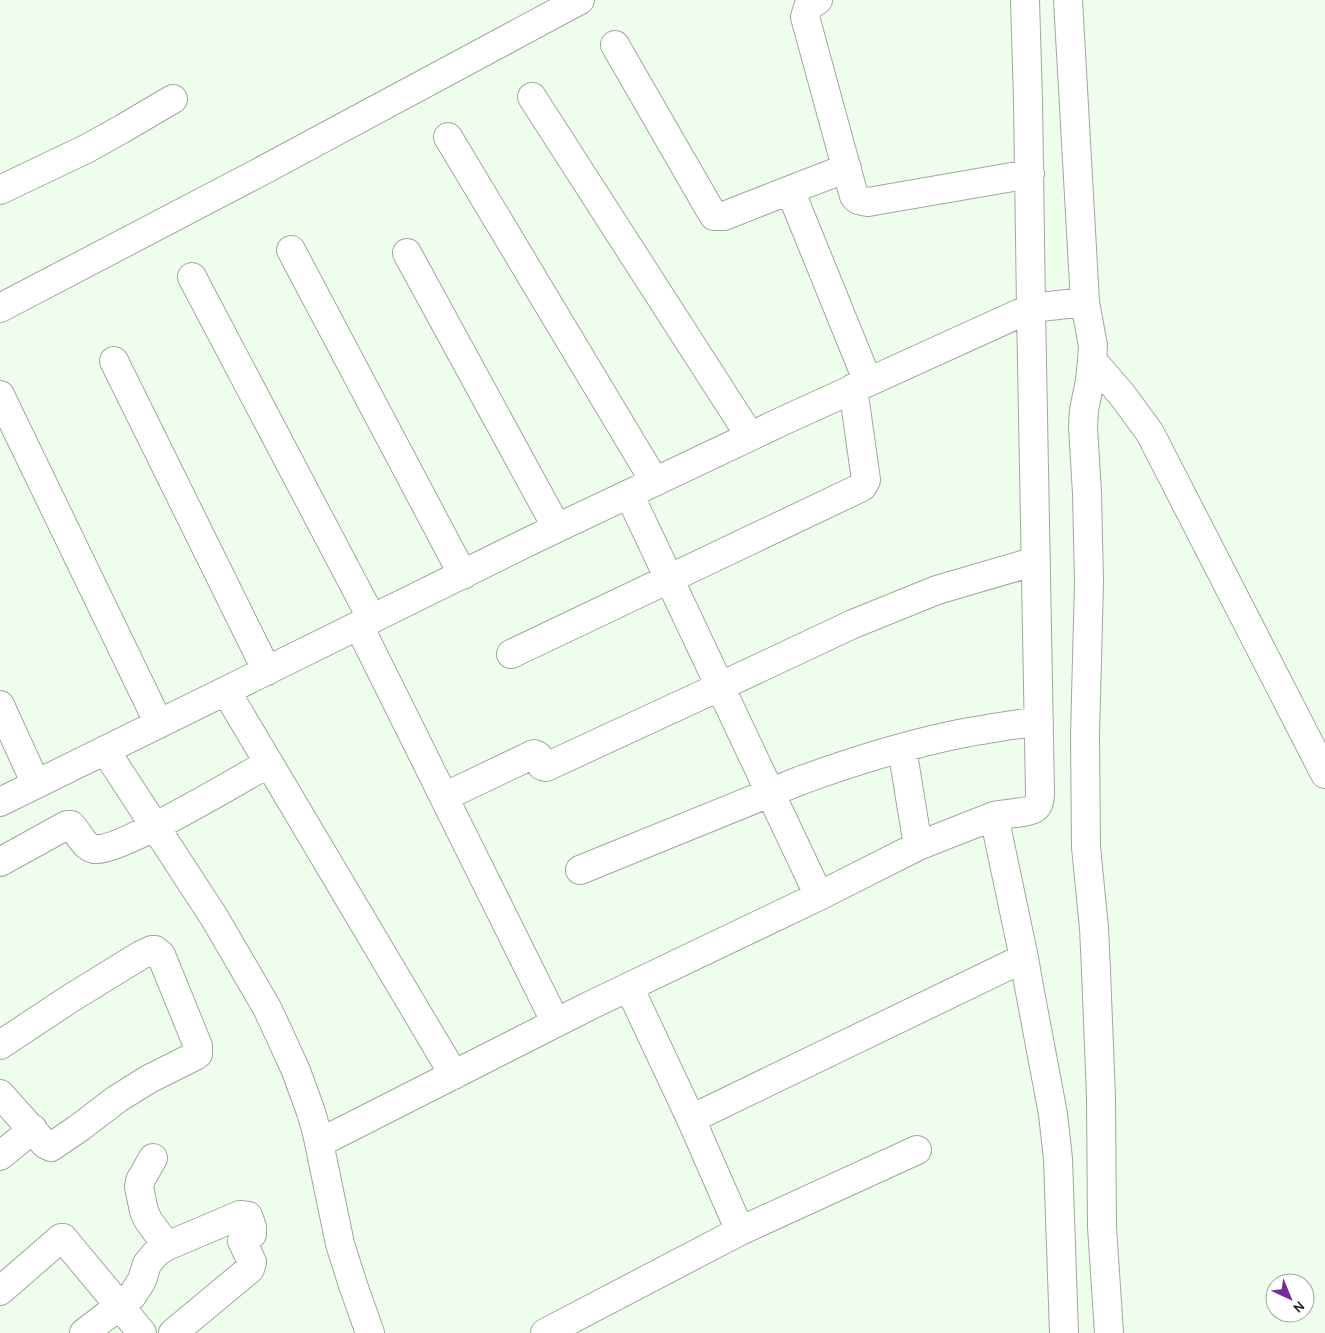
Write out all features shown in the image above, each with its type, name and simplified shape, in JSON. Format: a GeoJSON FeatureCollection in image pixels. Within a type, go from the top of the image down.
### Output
{"type":"FeatureCollection","features":[{"type":"Feature","properties":{"kind":"street"},"geometry":{"type":"LineString","coordinates":[[0,308],[258,173],[580,0]]}},
{"type":"Feature","properties":{"kind":"street"},"geometry":{"type":"LineString","coordinates":[[818,0],[808,7],[805,17],[854,196],[858,200],[868,202],[1030,174]]}},
{"type":"Feature","properties":{"kind":"street"},"geometry":{"type":"LineString","coordinates":[[319,1143],[556,1023],[918,846],[994,816],[1029,810],[1037,806],[1040,793],[1036,561],[1037,308],[1024,0]]}},
{"type":"Feature","properties":{"kind":"street"},"geometry":{"type":"LineString","coordinates":[[1068,0],[1078,303],[1091,332],[1092,360],[1083,427],[1087,493],[1088,564],[1085,735],[1086,848],[1095,945],[1101,1097],[1102,1227],[1109,1333]]}},
{"type":"Feature","properties":{"kind":"street"},"geometry":{"type":"LineString","coordinates":[[615,45],[714,216],[724,216],[847,168]]}},
{"type":"Feature","properties":{"kind":"street"},"geometry":{"type":"LineString","coordinates":[[532,97],[750,436]]}},
{"type":"Feature","properties":{"kind":"street"},"geometry":{"type":"LineString","coordinates":[[0,190],[88,148],[173,99]]}},
{"type":"Feature","properties":{"kind":"street"},"geometry":{"type":"LineString","coordinates":[[448,137],[655,482]]}},
{"type":"Feature","properties":{"kind":"street"},"geometry":{"type":"LineString","coordinates":[[511,654],[862,487],[866,480],[860,385],[790,190]]}},
{"type":"Feature","properties":{"kind":"street"},"geometry":{"type":"LineString","coordinates":[[291,250],[463,575]]}},
{"type":"Feature","properties":{"kind":"street"},"geometry":{"type":"LineString","coordinates":[[407,253],[557,528]]}},
{"type":"Feature","properties":{"kind":"street"},"geometry":{"type":"LineString","coordinates":[[192,277],[366,622],[444,796],[556,1023]]}},
{"type":"Feature","properties":{"kind":"street"},"geometry":{"type":"LineString","coordinates":[[0,802],[557,528],[860,385],[1037,308],[1078,303]]}},
{"type":"Feature","properties":{"kind":"street"},"geometry":{"type":"LineString","coordinates":[[1092,360],[1123,396],[1150,432],[1325,774]]}},
{"type":"Feature","properties":{"kind":"street"},"geometry":{"type":"LineString","coordinates":[[114,361],[267,671]]}},
{"type":"Feature","properties":{"kind":"street"},"geometry":{"type":"LineString","coordinates":[[0,395],[159,724]]}},
{"type":"Feature","properties":{"kind":"street"},"geometry":{"type":"LineString","coordinates":[[629,494],[819,896]]}},
{"type":"Feature","properties":{"kind":"street"},"geometry":{"type":"LineString","coordinates":[[444,796],[534,754],[538,756],[541,764],[546,767],[819,640],[893,608],[937,590],[1036,561]]}},
{"type":"Feature","properties":{"kind":"street"},"geometry":{"type":"LineString","coordinates":[[226,691],[454,1075]]}},
{"type":"Feature","properties":{"kind":"street"},"geometry":{"type":"LineString","coordinates":[[0,705],[36,784]]}},
{"type":"Feature","properties":{"kind":"street"},"geometry":{"type":"LineString","coordinates":[[580,870],[824,772],[902,748],[959,734],[1039,721]]}},
{"type":"Feature","properties":{"kind":"street"},"geometry":{"type":"LineString","coordinates":[[902,748],[918,846]]}},
{"type":"Feature","properties":{"kind":"street"},"geometry":{"type":"LineString","coordinates":[[105,750],[214,917],[268,1008],[296,1071],[311,1112],[340,1244],[370,1333]]}},
{"type":"Feature","properties":{"kind":"street"},"geometry":{"type":"LineString","coordinates":[[0,862],[66,825],[71,825],[90,848],[100,850],[117,844],[155,826],[269,763]]}},
{"type":"Feature","properties":{"kind":"street"},"geometry":{"type":"LineString","coordinates":[[994,816],[1048,1085],[1057,1150],[1064,1333]]}},
{"type":"Feature","properties":{"kind":"street"},"geometry":{"type":"LineString","coordinates":[[0,1045],[141,955],[155,950],[160,955],[198,1046],[198,1054],[149,1079],[117,1099],[51,1147],[0,1094]]}},
{"type":"Feature","properties":{"kind":"street"},"geometry":{"type":"LineString","coordinates":[[691,1119],[1024,958]]}},
{"type":"Feature","properties":{"kind":"street"},"geometry":{"type":"LineString","coordinates":[[629,987],[691,1119],[740,1231]]}},
{"type":"Feature","properties":{"kind":"street"},"geometry":{"type":"LineString","coordinates":[[0,1156],[32,1129]]}},
{"type":"Feature","properties":{"kind":"street"},"geometry":{"type":"LineString","coordinates":[[545,1333],[740,1231],[916,1150]]}},
{"type":"Feature","properties":{"kind":"street"},"geometry":{"type":"LineString","coordinates":[[153,1158],[140,1181],[139,1187],[148,1220],[167,1246]]}},
{"type":"Feature","properties":{"kind":"street"},"geometry":{"type":"LineString","coordinates":[[84,1333],[132,1296],[142,1280],[147,1264],[157,1252],[240,1215],[246,1215],[249,1218],[252,1234],[242,1241],[252,1262],[250,1269],[173,1333]]}},
{"type":"Feature","properties":{"kind":"street"},"geometry":{"type":"LineString","coordinates":[[0,1291],[63,1238],[142,1333]]}}]}
